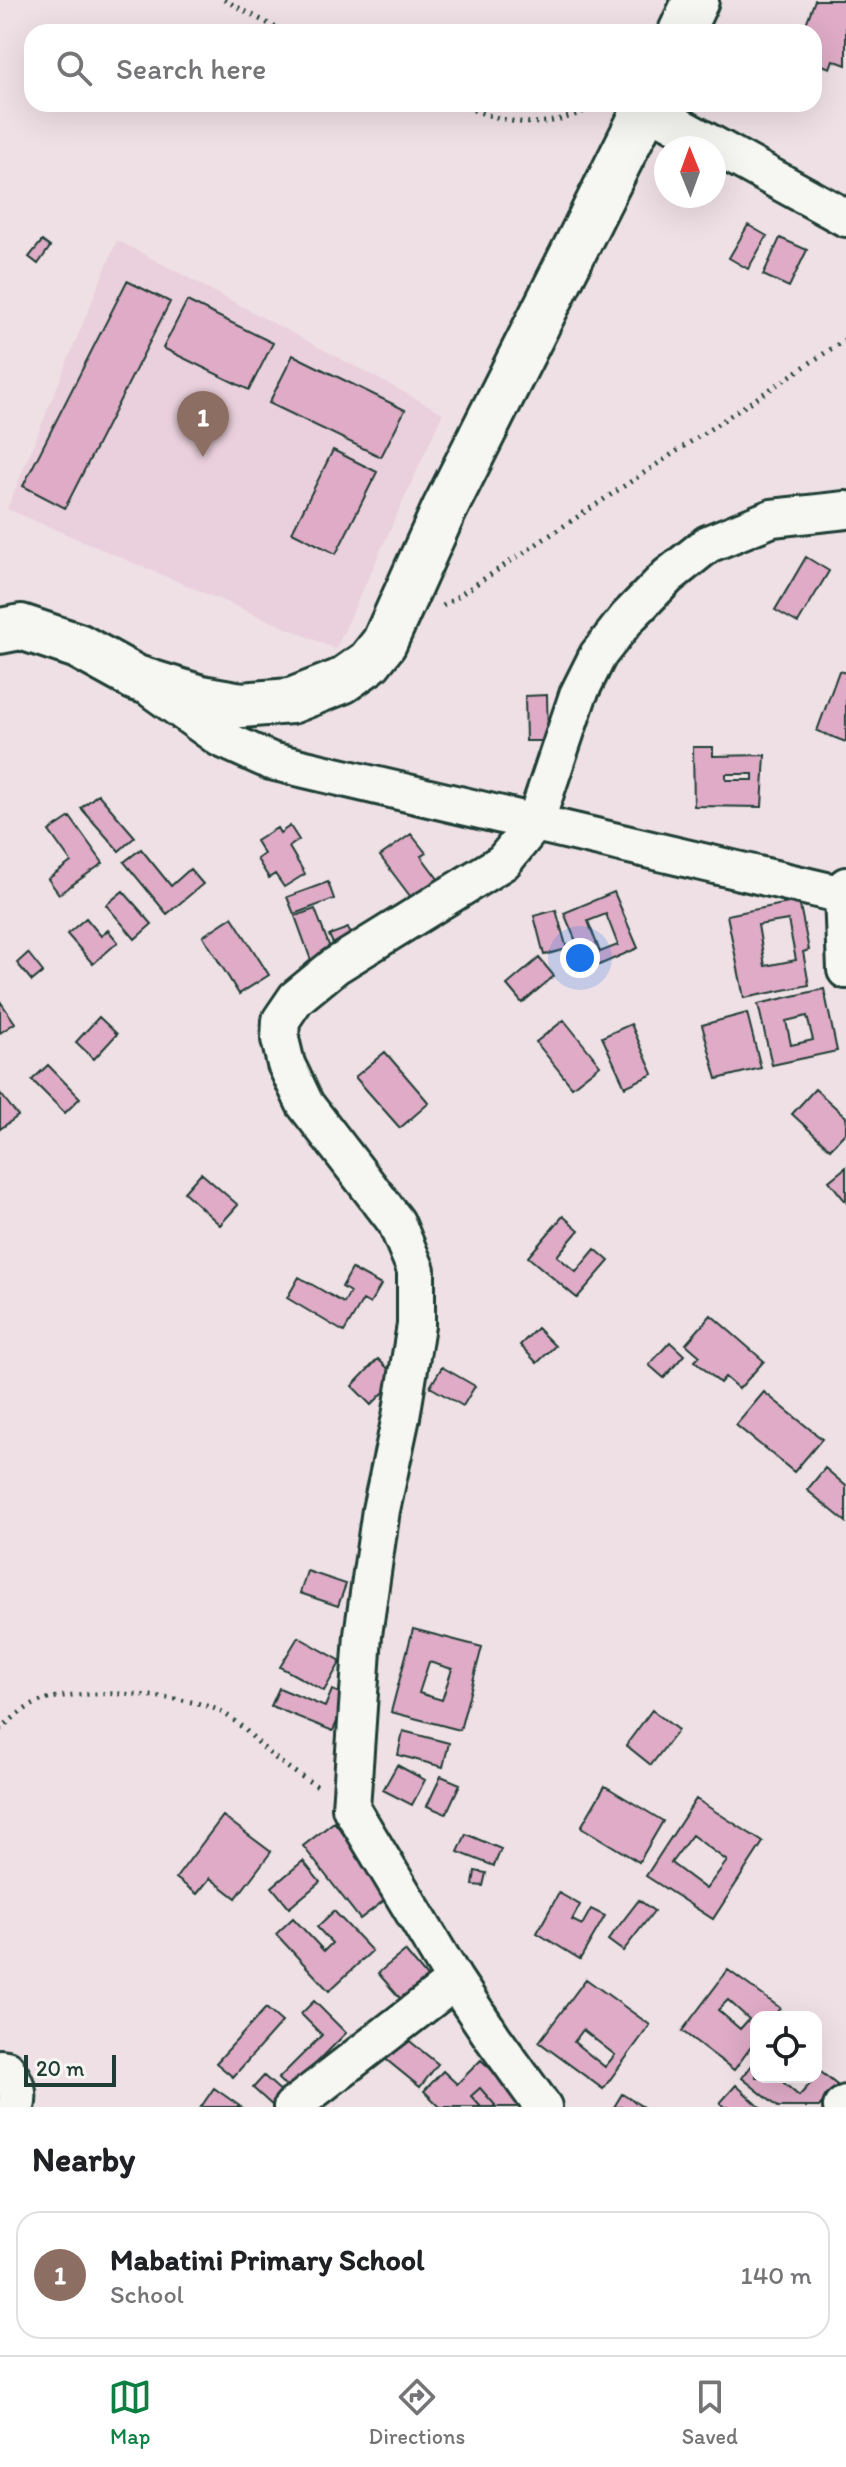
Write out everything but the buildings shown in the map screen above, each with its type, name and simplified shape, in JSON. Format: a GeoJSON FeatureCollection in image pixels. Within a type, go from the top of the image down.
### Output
{"type":"FeatureCollection","features":[{"type":"Feature","properties":{"kind":"street"},"geometry":{"type":"LineString","coordinates":[[685,24],[696,0]]}},
{"type":"Feature","properties":{"kind":"street"},"geometry":{"type":"LineString","coordinates":[[136,678],[201,698],[241,705],[291,701],[342,681],[369,662],[384,643],[450,496],[644,112]]}},
{"type":"Feature","properties":{"kind":"street"},"geometry":{"type":"LineString","coordinates":[[658,112],[846,218]]}},
{"type":"Feature","properties":{"kind":"street"},"geometry":{"type":"LineString","coordinates":[[543,2107],[455,1981],[351,1808],[363,1635],[381,1510],[416,1325],[416,1270],[396,1222],[305,1104],[286,1064],[280,1039],[281,1020],[296,998],[335,966],[503,862],[535,823],[578,695],[598,655],[628,617],[668,576],[708,544],[772,518],[846,510]]}},
{"type":"Feature","properties":{"kind":"street"},"geometry":{"type":"LineString","coordinates":[[7,626],[78,646],[136,678],[220,738],[271,761],[535,823],[845,890],[846,970]]}},
{"type":"Feature","properties":{"kind":"street"},"geometry":{"type":"LineString","coordinates":[[292,2107],[455,1981]]}},
{"type":"Feature","properties":{"kind":"street"},"geometry":{"type":"LineString","coordinates":[[0,2068],[6,2069],[13,2079],[19,2096],[16,2107]]}},
{"type":"Feature","properties":{"kind":"path"},"geometry":{"type":"LineString","coordinates":[[224,0],[269,24]]}},
{"type":"Feature","properties":{"kind":"path"},"geometry":{"type":"LineString","coordinates":[[481,112],[509,122],[541,125],[569,119],[583,112]]}},
{"type":"Feature","properties":{"kind":"path"},"geometry":{"type":"LineString","coordinates":[[436,610],[846,339]]}},
{"type":"Feature","properties":{"kind":"path"},"geometry":{"type":"LineString","coordinates":[[0,1729],[41,1701],[66,1696],[150,1696],[191,1700],[223,1713],[280,1762],[351,1808]]}},
{"type":"Feature","properties":{"kind":"shaded area"},"geometry":{"type":"Polygon","coordinates":[[[117,240],[443,413],[336,649],[7,509],[117,240]]]}},
{"type":"Feature","properties":{"kind":"place","name":"Mabatini Primary School"},"geometry":{"type":"Point","coordinates":[203,457]}}]}
